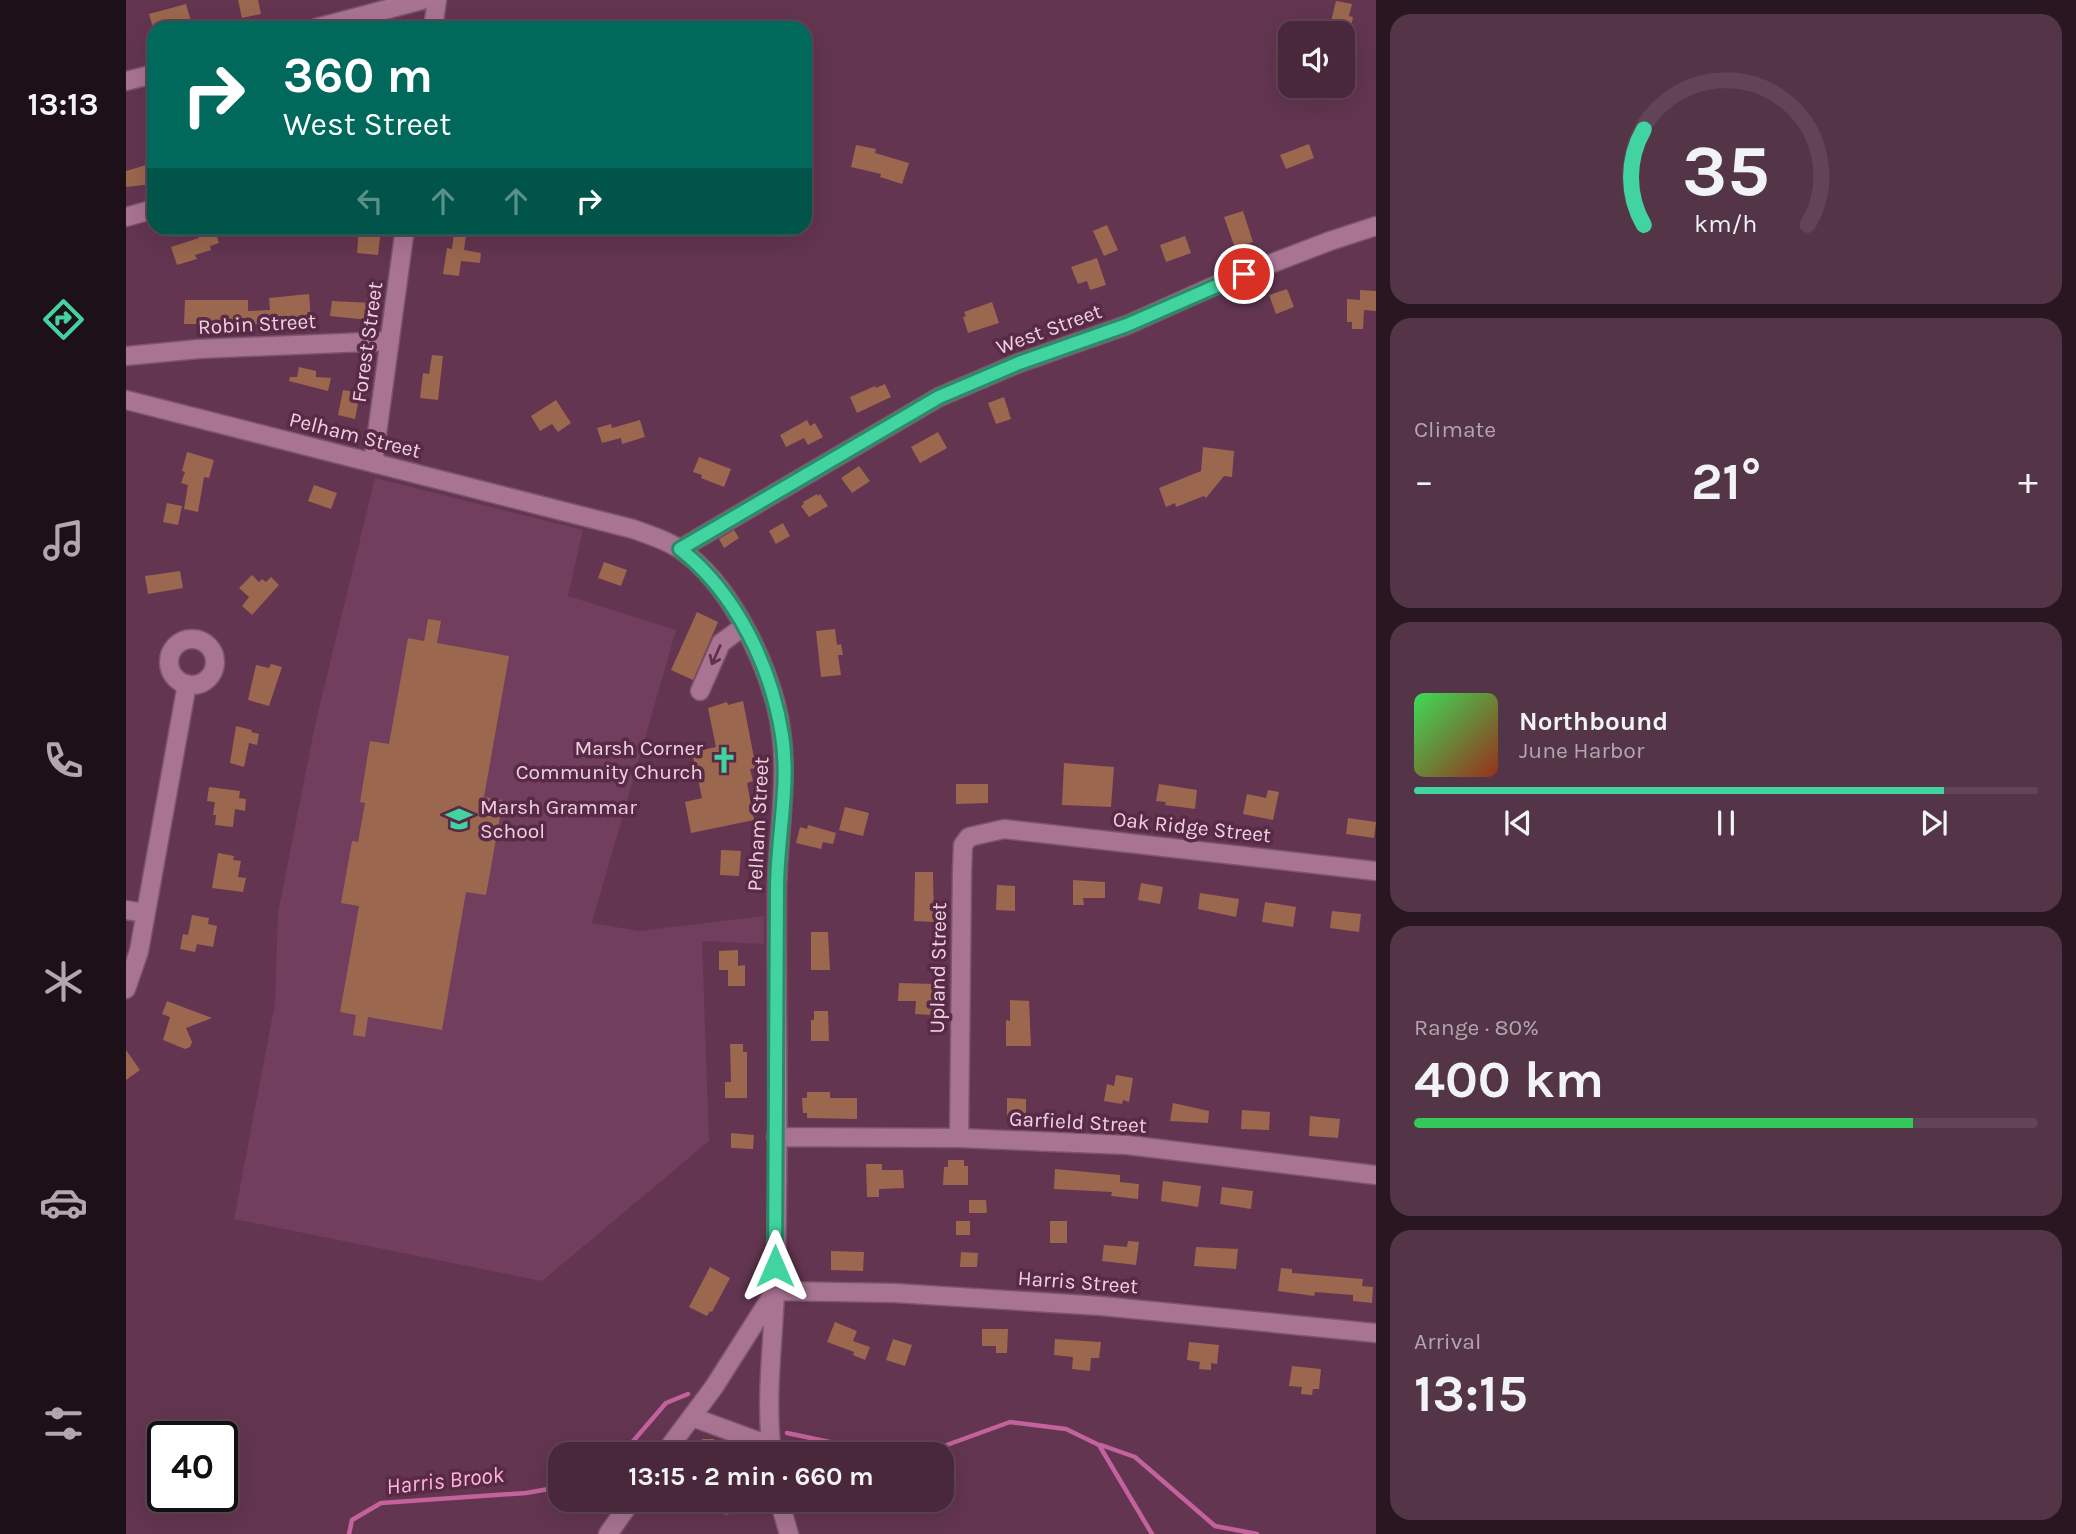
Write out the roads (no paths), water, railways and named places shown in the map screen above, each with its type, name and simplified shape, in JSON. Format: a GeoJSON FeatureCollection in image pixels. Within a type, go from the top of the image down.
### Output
{"type":"FeatureCollection","features":[{"type":"Feature","properties":{"kind":"street"},"geometry":{"type":"LineString","coordinates":[[342,21],[422,0]]}},
{"type":"Feature","properties":{"kind":"street"},"geometry":{"type":"LineString","coordinates":[[434,21],[437,0]]}},
{"type":"Feature","properties":{"kind":"street"},"geometry":{"type":"LineString","coordinates":[[126,81],[147,76]]}},
{"type":"Feature","properties":{"kind":"street"},"geometry":{"type":"LineString","coordinates":[[126,217],[147,211]]}},
{"type":"Feature","properties":{"kind":"street","name":"West Street"},"geometry":{"type":"LineString","coordinates":[[680,549],[939,397],[1019,363],[1127,325],[1223,282],[1376,226]]}},
{"type":"Feature","properties":{"kind":"street","name":"Forest Street"},"geometry":{"type":"LineString","coordinates":[[373,463],[404,235]]}},
{"type":"Feature","properties":{"kind":"street","name":"Robin Street"},"geometry":{"type":"LineString","coordinates":[[126,356],[199,349],[390,341]]}},
{"type":"Feature","properties":{"kind":"street","name":"Pelham Street"},"geometry":{"type":"LineString","coordinates":[[126,400],[611,523],[658,538],[680,549],[700,565],[716,584],[743,627],[769,680],[785,753],[777,885],[775,1291],[769,1370],[771,1442]]}},
{"type":"Feature","properties":{"kind":"street"},"geometry":{"type":"LineString","coordinates":[[700,691],[721,643],[743,627]]}},
{"type":"Feature","properties":{"kind":"street"},"geometry":{"type":"LineString","coordinates":[[126,989],[137,960],[187,684]]}},
{"type":"Feature","properties":{"kind":"street","name":"Oak Ridge Street"},"geometry":{"type":"LineString","coordinates":[[1004,829],[1376,871]]}},
{"type":"Feature","properties":{"kind":"street","name":"Upland Street"},"geometry":{"type":"LineString","coordinates":[[959,1138],[963,845],[969,837],[1004,829]]}},
{"type":"Feature","properties":{"kind":"street"},"geometry":{"type":"LineString","coordinates":[[126,910],[145,913]]}},
{"type":"Feature","properties":{"kind":"street","name":"Garfield Street"},"geometry":{"type":"LineString","coordinates":[[776,1137],[959,1138],[1127,1145],[1376,1175]]}},
{"type":"Feature","properties":{"kind":"street"},"geometry":{"type":"LineString","coordinates":[[673,1442],[775,1291]]}},
{"type":"Feature","properties":{"kind":"street","name":"Harris Street"},"geometry":{"type":"LineString","coordinates":[[775,1291],[895,1293],[1101,1306],[1376,1333]]}},
{"type":"Feature","properties":{"kind":"street"},"geometry":{"type":"LineString","coordinates":[[692,1417],[752,1442]]}},
{"type":"Feature","properties":{"kind":"street"},"geometry":{"type":"LineString","coordinates":[[608,1534],[624,1512]]}},
{"type":"Feature","properties":{"kind":"street"},"geometry":{"type":"LineString","coordinates":[[783,1512],[789,1534]]}},
{"type":"Feature","properties":{"kind":"waterway","name":"Harris Brook"},"geometry":{"type":"LineString","coordinates":[[632,1442],[666,1403],[688,1394]]}},
{"type":"Feature","properties":{"kind":"waterway","name":"Harris Brook"},"geometry":{"type":"LineString","coordinates":[[954,1442],[1010,1422],[1066,1429],[1099,1445],[1152,1534]]}},
{"type":"Feature","properties":{"kind":"waterway","name":"Harris Brook"},"geometry":{"type":"LineString","coordinates":[[787,1433],[830,1442]]}},
{"type":"Feature","properties":{"kind":"waterway"},"geometry":{"type":"LineString","coordinates":[[1101,1445],[1135,1457],[1215,1526],[1257,1534]]}},
{"type":"Feature","properties":{"kind":"waterway","name":"Harris Brook"},"geometry":{"type":"LineString","coordinates":[[349,1534],[352,1520],[381,1503],[548,1489]]}},
{"type":"Feature","properties":{"kind":"place","name":"Marsh Corner Community Church"},"geometry":{"type":"Point","coordinates":[724,760]}},
{"type":"Feature","properties":{"kind":"place","name":"Marsh Grammar School"},"geometry":{"type":"Point","coordinates":[459,819]}}]}
